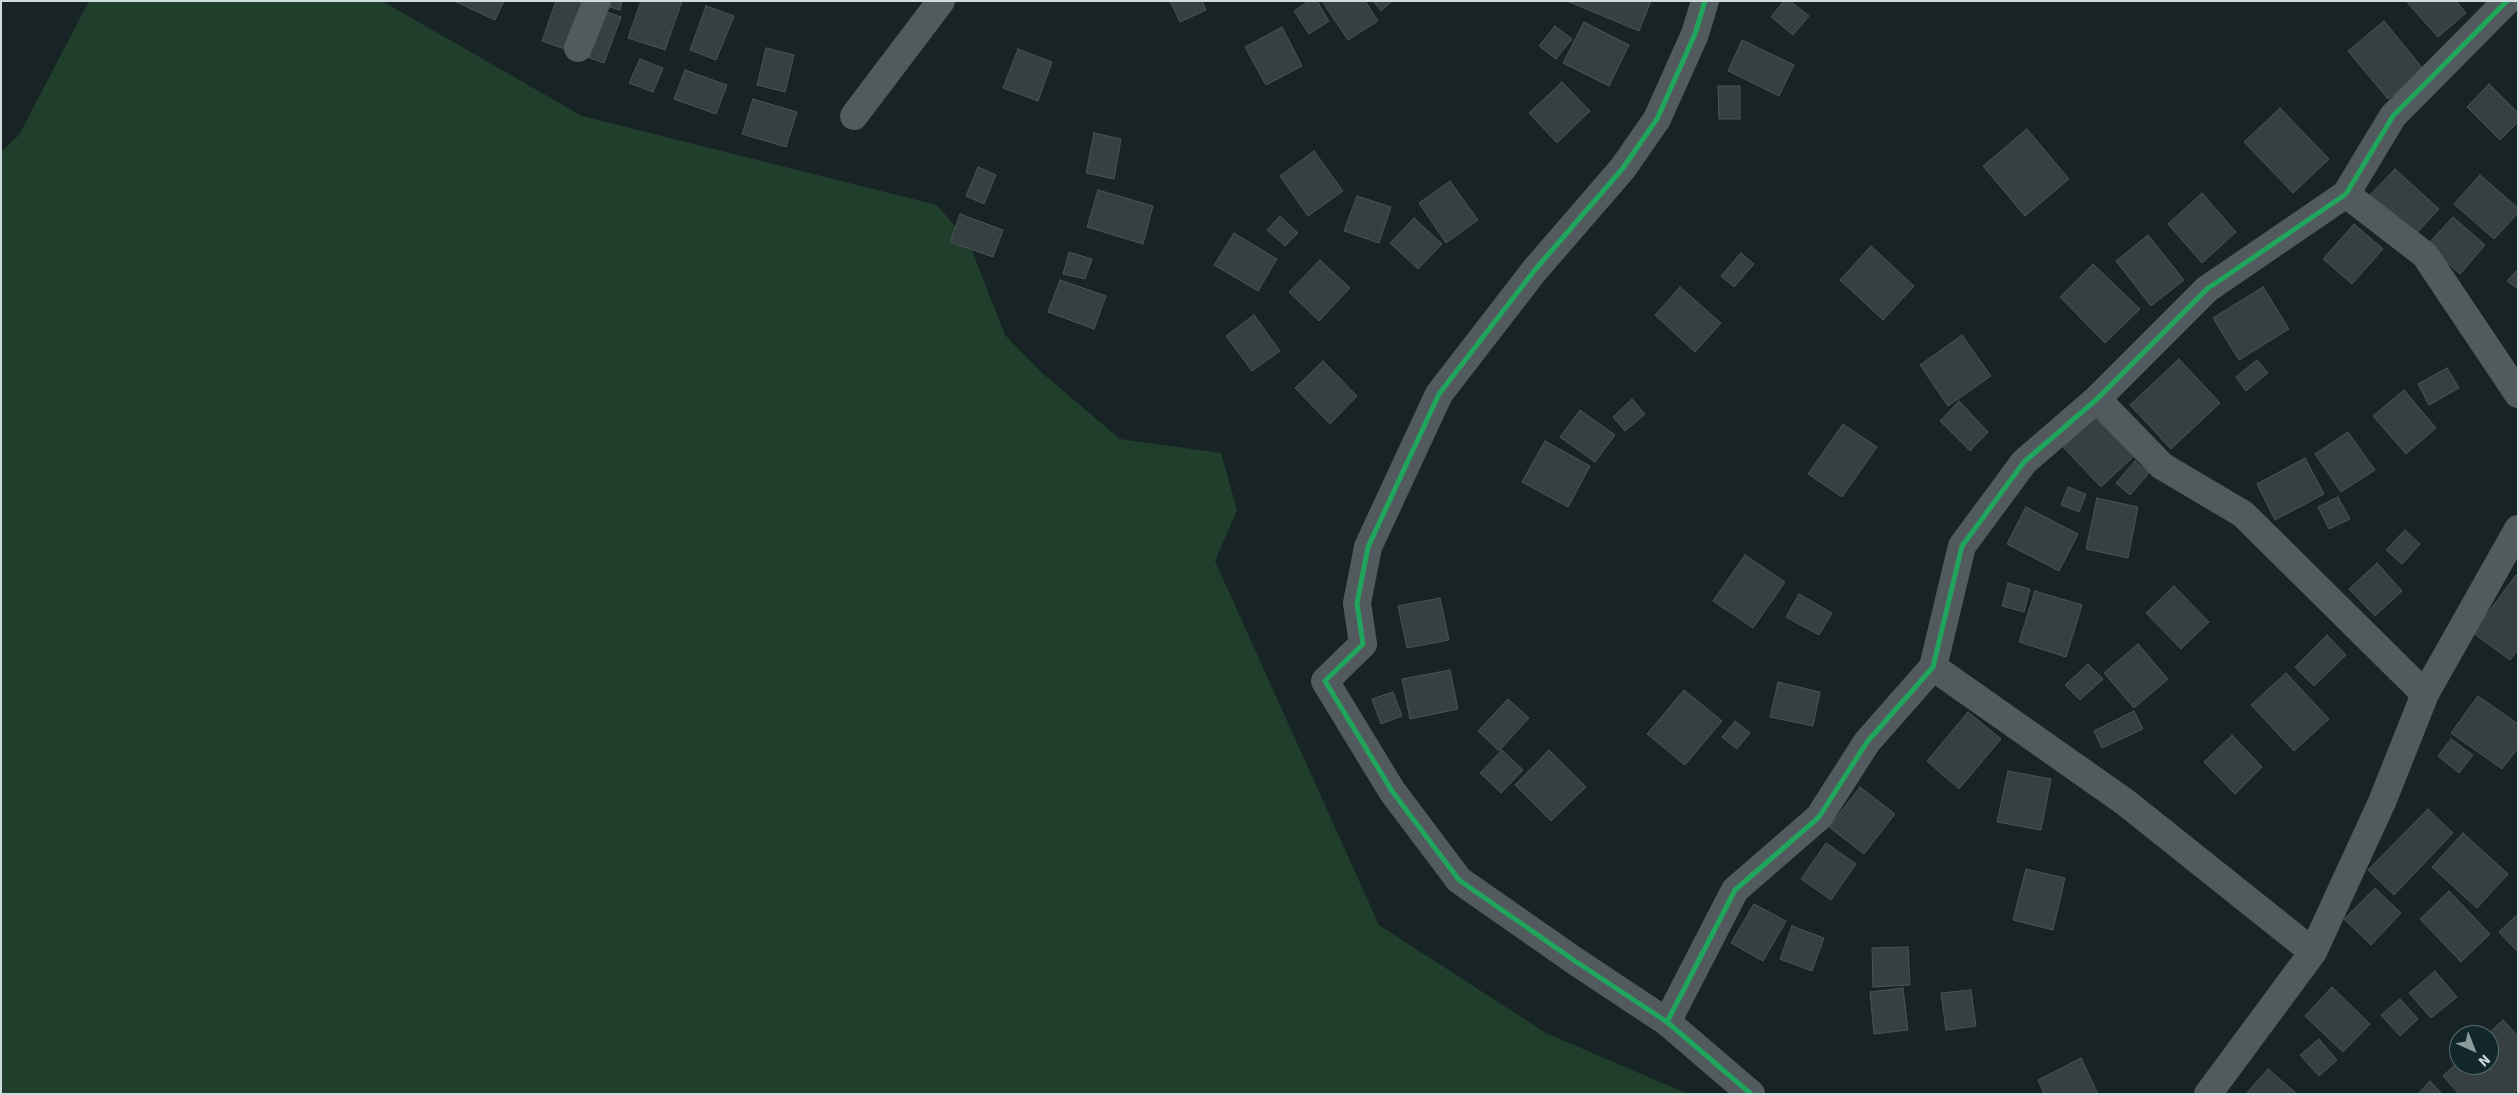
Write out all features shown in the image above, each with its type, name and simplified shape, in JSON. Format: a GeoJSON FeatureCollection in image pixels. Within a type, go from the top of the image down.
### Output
{"type":"FeatureCollection","features":[{"type":"Feature","properties":{"kind":"street"},"geometry":{"type":"LineString","coordinates":[[578,48],[597,1]]}},
{"type":"Feature","properties":{"kind":"street"},"geometry":{"type":"LineString","coordinates":[[854,116],[941,1]]}},
{"type":"Feature","properties":{"kind":"street"},"geometry":{"type":"LineString","coordinates":[[1704,1],[1694,34],[1651,127],[1623,168],[1534,271],[1439,394],[1368,546],[1357,603],[1363,644],[1325,681],[1392,791],[1459,880],[1575,962],[1667,1022],[1751,1094]]}},
{"type":"Feature","properties":{"kind":"street"},"geometry":{"type":"LineString","coordinates":[[1667,1022],[1735,890],[1819,817],[1867,742],[1933,667],[1962,546],[2024,462],[2097,399],[2207,289],[2346,194],[2393,116],[2508,1]]}},
{"type":"Feature","properties":{"kind":"street"},"geometry":{"type":"LineString","coordinates":[[2346,194],[2425,254],[2518,394]]}},
{"type":"Feature","properties":{"kind":"street"},"geometry":{"type":"LineString","coordinates":[[2097,399],[2162,466],[2243,514],[2425,694]]}},
{"type":"Feature","properties":{"kind":"street"},"geometry":{"type":"LineString","coordinates":[[2208,1094],[2313,952],[2382,802],[2425,694],[2518,529]]}},
{"type":"Feature","properties":{"kind":"street"},"geometry":{"type":"LineString","coordinates":[[1933,667],[2125,802],[2313,952]]}},
{"type":"Feature","properties":{"kind":"green space"},"geometry":{"type":"Polygon","coordinates":[[[89,1],[382,1],[582,116],[937,205],[969,243],[1005,335],[1041,372],[1120,439],[1221,453],[1237,510],[1215,561],[1379,925],[1546,1033],[1688,1094],[1,1094],[1,152],[19,135],[89,1]]]}},
{"type":"Feature","properties":{"kind":"building"},"geometry":{"type":"Polygon","coordinates":[[[454,1],[504,1],[495,20],[454,1]]]}},
{"type":"Feature","properties":{"kind":"building"},"geometry":{"type":"Polygon","coordinates":[[[556,1],[577,1],[621,17],[604,63],[542,41],[556,1]]]}},
{"type":"Feature","properties":{"kind":"building"},"geometry":{"type":"Polygon","coordinates":[[[596,1],[622,1],[620,10],[595,3],[596,1]]]}},
{"type":"Feature","properties":{"kind":"building"},"geometry":{"type":"Polygon","coordinates":[[[641,1],[682,1],[665,50],[628,38],[641,1]]]}},
{"type":"Feature","properties":{"kind":"building"},"geometry":{"type":"Polygon","coordinates":[[[1170,1],[1202,1],[1206,10],[1180,22],[1170,1]]]}},
{"type":"Feature","properties":{"kind":"building"},"geometry":{"type":"Polygon","coordinates":[[[1309,1],[1317,1],[1329,21],[1309,34],[1294,11],[1309,1]]]}},
{"type":"Feature","properties":{"kind":"building"},"geometry":{"type":"Polygon","coordinates":[[[1322,1],[1365,1],[1378,21],[1348,40],[1322,1]]]}},
{"type":"Feature","properties":{"kind":"building"},"geometry":{"type":"Polygon","coordinates":[[[1373,1],[1392,1],[1381,11],[1373,1]]]}},
{"type":"Feature","properties":{"kind":"building"},"geometry":{"type":"Polygon","coordinates":[[[1567,1],[1651,1],[1639,31],[1567,1]]]}},
{"type":"Feature","properties":{"kind":"building"},"geometry":{"type":"Polygon","coordinates":[[[1784,1],[1790,1],[1809,16],[1793,35],[1771,17],[1784,1]]]}},
{"type":"Feature","properties":{"kind":"building"},"geometry":{"type":"Polygon","coordinates":[[[2406,1],[2456,1],[2466,13],[2438,37],[2406,1]]]}},
{"type":"Feature","properties":{"kind":"building"},"geometry":{"type":"Polygon","coordinates":[[[706,6],[734,16],[716,60],[690,50],[706,6]]]}},
{"type":"Feature","properties":{"kind":"building"},"geometry":{"type":"Polygon","coordinates":[[[2384,21],[2424,70],[2388,99],[2348,51],[2384,21]]]}},
{"type":"Feature","properties":{"kind":"building"},"geometry":{"type":"Polygon","coordinates":[[[1584,22],[1629,45],[1609,86],[1563,63],[1584,22]]]}},
{"type":"Feature","properties":{"kind":"building"},"geometry":{"type":"Polygon","coordinates":[[[1555,26],[1572,39],[1556,59],[1539,46],[1555,26]]]}},
{"type":"Feature","properties":{"kind":"building"},"geometry":{"type":"Polygon","coordinates":[[[1282,27],[1302,66],[1266,85],[1245,47],[1282,27]]]}},
{"type":"Feature","properties":{"kind":"building"},"geometry":{"type":"Polygon","coordinates":[[[1742,40],[1794,65],[1779,96],[1728,71],[1742,40]]]}},
{"type":"Feature","properties":{"kind":"building"},"geometry":{"type":"Polygon","coordinates":[[[766,48],[794,55],[785,92],[757,85],[766,48]]]}},
{"type":"Feature","properties":{"kind":"building"},"geometry":{"type":"Polygon","coordinates":[[[1018,49],[1052,62],[1038,101],[1003,88],[1018,49]]]}},
{"type":"Feature","properties":{"kind":"building"},"geometry":{"type":"Polygon","coordinates":[[[640,59],[663,68],[653,92],[629,83],[640,59]]]}},
{"type":"Feature","properties":{"kind":"building"},"geometry":{"type":"Polygon","coordinates":[[[685,70],[727,85],[716,114],[674,99],[685,70]]]}},
{"type":"Feature","properties":{"kind":"building"},"geometry":{"type":"Polygon","coordinates":[[[1562,82],[1590,111],[1557,143],[1529,113],[1562,82]]]}},
{"type":"Feature","properties":{"kind":"building"},"geometry":{"type":"Polygon","coordinates":[[[2489,84],[2518,113],[2518,122],[2500,140],[2467,107],[2489,84]]]}},
{"type":"Feature","properties":{"kind":"building"},"geometry":{"type":"Polygon","coordinates":[[[1718,86],[1740,86],[1740,119],[1719,119],[1718,86]]]}},
{"type":"Feature","properties":{"kind":"building"},"geometry":{"type":"Polygon","coordinates":[[[753,99],[797,112],[786,147],[742,134],[753,99]]]}},
{"type":"Feature","properties":{"kind":"building"},"geometry":{"type":"Polygon","coordinates":[[[2280,108],[2329,159],[2293,193],[2244,142],[2280,108]]]}},
{"type":"Feature","properties":{"kind":"building"},"geometry":{"type":"Polygon","coordinates":[[[2027,129],[2069,179],[2025,216],[1983,166],[2027,129]]]}},
{"type":"Feature","properties":{"kind":"building"},"geometry":{"type":"Polygon","coordinates":[[[1094,133],[1121,139],[1114,179],[1086,173],[1094,133]]]}},
{"type":"Feature","properties":{"kind":"building"},"geometry":{"type":"Polygon","coordinates":[[[1314,151],[1343,191],[1308,216],[1280,176],[1314,151]]]}},
{"type":"Feature","properties":{"kind":"building"},"geometry":{"type":"Polygon","coordinates":[[[978,167],[996,175],[984,204],[966,196],[978,167]]]}},
{"type":"Feature","properties":{"kind":"building"},"geometry":{"type":"Polygon","coordinates":[[[2395,169],[2439,209],[2411,239],[2367,198],[2395,169]]]}},
{"type":"Feature","properties":{"kind":"building"},"geometry":{"type":"Polygon","coordinates":[[[2480,175],[2518,208],[2518,213],[2494,239],[2454,204],[2480,175]]]}},
{"type":"Feature","properties":{"kind":"building"},"geometry":{"type":"Polygon","coordinates":[[[1450,181],[1478,220],[1446,243],[1419,203],[1450,181]]]}},
{"type":"Feature","properties":{"kind":"building"},"geometry":{"type":"Polygon","coordinates":[[[1098,190],[1153,206],[1143,244],[1087,227],[1098,190]]]}},
{"type":"Feature","properties":{"kind":"building"},"geometry":{"type":"Polygon","coordinates":[[[2202,193],[2236,232],[2202,263],[2168,224],[2202,193]]]}},
{"type":"Feature","properties":{"kind":"building"},"geometry":{"type":"Polygon","coordinates":[[[1357,196],[1391,207],[1379,243],[1344,231],[1357,196]]]}},
{"type":"Feature","properties":{"kind":"building"},"geometry":{"type":"Polygon","coordinates":[[[960,214],[1003,230],[993,257],[950,242],[960,214]]]}},
{"type":"Feature","properties":{"kind":"building"},"geometry":{"type":"Polygon","coordinates":[[[1280,216],[1298,233],[1285,246],[1267,230],[1280,216]]]}},
{"type":"Feature","properties":{"kind":"building"},"geometry":{"type":"Polygon","coordinates":[[[2453,217],[2485,245],[2460,274],[2427,245],[2453,217]]]}},
{"type":"Feature","properties":{"kind":"building"},"geometry":{"type":"Polygon","coordinates":[[[1414,218],[1442,244],[1418,269],[1390,243],[1414,218]]]}},
{"type":"Feature","properties":{"kind":"building"},"geometry":{"type":"Polygon","coordinates":[[[2354,224],[2383,249],[2352,284],[2323,259],[2354,224]]]}},
{"type":"Feature","properties":{"kind":"building"},"geometry":{"type":"Polygon","coordinates":[[[1234,233],[1277,259],[1258,291],[1214,265],[1234,233]]]}},
{"type":"Feature","properties":{"kind":"building"},"geometry":{"type":"Polygon","coordinates":[[[2148,235],[2184,280],[2151,306],[2116,261],[2148,235]]]}},
{"type":"Feature","properties":{"kind":"building"},"geometry":{"type":"Polygon","coordinates":[[[1871,246],[1914,286],[1883,320],[1840,280],[1871,246]]]}},
{"type":"Feature","properties":{"kind":"building"},"geometry":{"type":"Polygon","coordinates":[[[1069,252],[1092,259],[1085,279],[1063,274],[1069,252]]]}},
{"type":"Feature","properties":{"kind":"building"},"geometry":{"type":"Polygon","coordinates":[[[1741,253],[1754,264],[1734,287],[1721,276],[1741,253]]]}},
{"type":"Feature","properties":{"kind":"building"},"geometry":{"type":"Polygon","coordinates":[[[1320,260],[1350,288],[1319,321],[1289,292],[1320,260]]]}},
{"type":"Feature","properties":{"kind":"building"},"geometry":{"type":"Polygon","coordinates":[[[2093,264],[2140,309],[2105,343],[2060,297],[2093,264]]]}},
{"type":"Feature","properties":{"kind":"building"},"geometry":{"type":"Polygon","coordinates":[[[2518,269],[2518,289],[2507,281],[2518,269]]]}},
{"type":"Feature","properties":{"kind":"building"},"geometry":{"type":"Polygon","coordinates":[[[1060,280],[1106,296],[1094,329],[1048,312],[1060,280]]]}},
{"type":"Feature","properties":{"kind":"building"},"geometry":{"type":"Polygon","coordinates":[[[1680,287],[1721,323],[1695,352],[1655,315],[1680,287]]]}},
{"type":"Feature","properties":{"kind":"building"},"geometry":{"type":"Polygon","coordinates":[[[2263,287],[2289,329],[2239,360],[2213,318],[2263,287]]]}},
{"type":"Feature","properties":{"kind":"building"},"geometry":{"type":"Polygon","coordinates":[[[1254,315],[1280,351],[1252,371],[1226,336],[1254,315]]]}},
{"type":"Feature","properties":{"kind":"building"},"geometry":{"type":"Polygon","coordinates":[[[1962,335],[1991,376],[1948,406],[1920,365],[1962,335]]]}},
{"type":"Feature","properties":{"kind":"building"},"geometry":{"type":"Polygon","coordinates":[[[2179,359],[2220,403],[2171,449],[2130,405],[2179,359]]]}},
{"type":"Feature","properties":{"kind":"building"},"geometry":{"type":"Polygon","coordinates":[[[2257,360],[2268,373],[2246,391],[2236,377],[2257,360]]]}},
{"type":"Feature","properties":{"kind":"building"},"geometry":{"type":"Polygon","coordinates":[[[1323,361],[1357,396],[1330,424],[1295,388],[1323,361]]]}},
{"type":"Feature","properties":{"kind":"building"},"geometry":{"type":"Polygon","coordinates":[[[2447,368],[2459,388],[2429,405],[2418,384],[2447,368]]]}},
{"type":"Feature","properties":{"kind":"building"},"geometry":{"type":"Polygon","coordinates":[[[2404,390],[2436,428],[2406,454],[2373,416],[2404,390]]]}},
{"type":"Feature","properties":{"kind":"building"},"geometry":{"type":"Polygon","coordinates":[[[1632,399],[1645,414],[1625,431],[1613,417],[1632,399]]]}},
{"type":"Feature","properties":{"kind":"building"},"geometry":{"type":"Polygon","coordinates":[[[1959,401],[1988,432],[1970,451],[1940,421],[1959,401]]]}},
{"type":"Feature","properties":{"kind":"building"},"geometry":{"type":"Polygon","coordinates":[[[1580,410],[1615,435],[1595,462],[1560,437],[1580,410]]]}},
{"type":"Feature","properties":{"kind":"building"},"geometry":{"type":"Polygon","coordinates":[[[2094,414],[2134,456],[2101,487],[2062,446],[2094,414]]]}},
{"type":"Feature","properties":{"kind":"building"},"geometry":{"type":"Polygon","coordinates":[[[1843,424],[1877,447],[1842,497],[1808,474],[1843,424]]]}},
{"type":"Feature","properties":{"kind":"building"},"geometry":{"type":"Polygon","coordinates":[[[2348,432],[2375,470],[2341,492],[2315,454],[2348,432]]]}},
{"type":"Feature","properties":{"kind":"building"},"geometry":{"type":"Polygon","coordinates":[[[1545,441],[1590,466],[1568,507],[1522,482],[1545,441]]]}},
{"type":"Feature","properties":{"kind":"building"},"geometry":{"type":"Polygon","coordinates":[[[2305,458],[2324,494],[2275,520],[2257,484],[2305,458]]]}},
{"type":"Feature","properties":{"kind":"building"},"geometry":{"type":"Polygon","coordinates":[[[2135,461],[2149,473],[2130,495],[2116,483],[2135,461]]]}},
{"type":"Feature","properties":{"kind":"building"},"geometry":{"type":"Polygon","coordinates":[[[2068,487],[2086,494],[2079,512],[2061,505],[2068,487]]]}},
{"type":"Feature","properties":{"kind":"building"},"geometry":{"type":"Polygon","coordinates":[[[2338,497],[2350,519],[2329,529],[2318,507],[2338,497]]]}},
{"type":"Feature","properties":{"kind":"building"},"geometry":{"type":"Polygon","coordinates":[[[2097,498],[2138,507],[2128,558],[2086,549],[2097,498]]]}},
{"type":"Feature","properties":{"kind":"building"},"geometry":{"type":"Polygon","coordinates":[[[2026,507],[2078,534],[2059,571],[2007,544],[2026,507]]]}},
{"type":"Feature","properties":{"kind":"building"},"geometry":{"type":"Polygon","coordinates":[[[2405,530],[2420,544],[2402,564],[2386,550],[2405,530]]]}},
{"type":"Feature","properties":{"kind":"building"},"geometry":{"type":"Polygon","coordinates":[[[1745,555],[1785,582],[1753,628],[1713,601],[1745,555]]]}},
{"type":"Feature","properties":{"kind":"building"},"geometry":{"type":"Polygon","coordinates":[[[2377,563],[2402,591],[2375,616],[2349,589],[2377,563]]]}},
{"type":"Feature","properties":{"kind":"building"},"geometry":{"type":"Polygon","coordinates":[[[2516,575],[2518,577],[2518,650],[2510,660],[2473,633],[2516,575]]]}},
{"type":"Feature","properties":{"kind":"building"},"geometry":{"type":"Polygon","coordinates":[[[2008,583],[2030,589],[2024,612],[2002,606],[2008,583]]]}},
{"type":"Feature","properties":{"kind":"building"},"geometry":{"type":"Polygon","coordinates":[[[2174,586],[2209,622],[2181,649],[2146,613],[2174,586]]]}},
{"type":"Feature","properties":{"kind":"building"},"geometry":{"type":"Polygon","coordinates":[[[2035,591],[2082,605],[2066,657],[2019,642],[2035,591]]]}},
{"type":"Feature","properties":{"kind":"building"},"geometry":{"type":"Polygon","coordinates":[[[1799,594],[1832,613],[1819,635],[1786,617],[1799,594]]]}},
{"type":"Feature","properties":{"kind":"building"},"geometry":{"type":"Polygon","coordinates":[[[1440,598],[1449,640],[1407,648],[1398,606],[1440,598]]]}},
{"type":"Feature","properties":{"kind":"building"},"geometry":{"type":"Polygon","coordinates":[[[2327,635],[2346,655],[2314,686],[2295,667],[2327,635]]]}},
{"type":"Feature","properties":{"kind":"building"},"geometry":{"type":"Polygon","coordinates":[[[2138,644],[2168,679],[2134,708],[2104,673],[2138,644]]]}},
{"type":"Feature","properties":{"kind":"building"},"geometry":{"type":"Polygon","coordinates":[[[2088,664],[2103,679],[2080,700],[2065,685],[2088,664]]]}},
{"type":"Feature","properties":{"kind":"building"},"geometry":{"type":"Polygon","coordinates":[[[1450,670],[1458,709],[1410,719],[1402,679],[1450,670]]]}},
{"type":"Feature","properties":{"kind":"building"},"geometry":{"type":"Polygon","coordinates":[[[2286,673],[2329,719],[2294,751],[2251,705],[2286,673]]]}},
{"type":"Feature","properties":{"kind":"building"},"geometry":{"type":"Polygon","coordinates":[[[1778,682],[1820,692],[1813,726],[1770,717],[1778,682]]]}},
{"type":"Feature","properties":{"kind":"building"},"geometry":{"type":"Polygon","coordinates":[[[1684,690],[1722,721],[1685,765],[1647,734],[1684,690]]]}},
{"type":"Feature","properties":{"kind":"building"},"geometry":{"type":"Polygon","coordinates":[[[1393,692],[1402,716],[1381,724],[1372,699],[1393,692]]]}},
{"type":"Feature","properties":{"kind":"building"},"geometry":{"type":"Polygon","coordinates":[[[2478,696],[2518,724],[2518,748],[2502,769],[2451,733],[2478,696]]]}},
{"type":"Feature","properties":{"kind":"building"},"geometry":{"type":"Polygon","coordinates":[[[1508,699],[1529,718],[1499,751],[1478,731],[1508,699]]]}},
{"type":"Feature","properties":{"kind":"building"},"geometry":{"type":"Polygon","coordinates":[[[2134,711],[2143,729],[2102,748],[2094,731],[2134,711]]]}},
{"type":"Feature","properties":{"kind":"building"},"geometry":{"type":"Polygon","coordinates":[[[1968,712],[2001,739],[1959,789],[1927,761],[1968,712]]]}},
{"type":"Feature","properties":{"kind":"building"},"geometry":{"type":"Polygon","coordinates":[[[1735,721],[1750,733],[1737,749],[1722,737],[1735,721]]]}},
{"type":"Feature","properties":{"kind":"building"},"geometry":{"type":"Polygon","coordinates":[[[2232,735],[2262,767],[2235,794],[2204,762],[2232,735]]]}},
{"type":"Feature","properties":{"kind":"building"},"geometry":{"type":"Polygon","coordinates":[[[2451,739],[2473,755],[2459,773],[2438,756],[2451,739]]]}},
{"type":"Feature","properties":{"kind":"building"},"geometry":{"type":"Polygon","coordinates":[[[1502,750],[1523,770],[1501,793],[1480,773],[1502,750]]]}},
{"type":"Feature","properties":{"kind":"building"},"geometry":{"type":"Polygon","coordinates":[[[1549,750],[1586,787],[1551,821],[1515,785],[1549,750]]]}},
{"type":"Feature","properties":{"kind":"building"},"geometry":{"type":"Polygon","coordinates":[[[2008,771],[2051,779],[2041,830],[1997,822],[2008,771]]]}},
{"type":"Feature","properties":{"kind":"building"},"geometry":{"type":"Polygon","coordinates":[[[1860,787],[1895,814],[1864,854],[1829,827],[1860,787]]]}},
{"type":"Feature","properties":{"kind":"building"},"geometry":{"type":"Polygon","coordinates":[[[2428,809],[2453,833],[2394,895],[2368,870],[2428,809]]]}},
{"type":"Feature","properties":{"kind":"building"},"geometry":{"type":"Polygon","coordinates":[[[2463,833],[2508,874],[2477,908],[2432,867],[2463,833]]]}},
{"type":"Feature","properties":{"kind":"building"},"geometry":{"type":"Polygon","coordinates":[[[1826,843],[1856,864],[1831,900],[1801,879],[1826,843]]]}},
{"type":"Feature","properties":{"kind":"building"},"geometry":{"type":"Polygon","coordinates":[[[2026,869],[2065,878],[2053,930],[2013,920],[2026,869]]]}},
{"type":"Feature","properties":{"kind":"building"},"geometry":{"type":"Polygon","coordinates":[[[2375,888],[2401,913],[2371,945],[2344,919],[2375,888]]]}},
{"type":"Feature","properties":{"kind":"building"},"geometry":{"type":"Polygon","coordinates":[[[2449,891],[2490,934],[2461,962],[2420,919],[2449,891]]]}},
{"type":"Feature","properties":{"kind":"building"},"geometry":{"type":"Polygon","coordinates":[[[1754,904],[1786,921],[1763,961],[1731,943],[1754,904]]]}},
{"type":"Feature","properties":{"kind":"building"},"geometry":{"type":"Polygon","coordinates":[[[2518,914],[2518,952],[2499,932],[2518,914]]]}},
{"type":"Feature","properties":{"kind":"building"},"geometry":{"type":"Polygon","coordinates":[[[1792,926],[1824,938],[1812,971],[1780,959],[1792,926]]]}},
{"type":"Feature","properties":{"kind":"building"},"geometry":{"type":"Polygon","coordinates":[[[1908,947],[1910,985],[1873,987],[1872,948],[1908,947]]]}},
{"type":"Feature","properties":{"kind":"building"},"geometry":{"type":"Polygon","coordinates":[[[2435,971],[2457,997],[2431,1018],[2409,993],[2435,971]]]}},
{"type":"Feature","properties":{"kind":"building"},"geometry":{"type":"Polygon","coordinates":[[[2332,987],[2370,1024],[2343,1052],[2305,1016],[2332,987]]]}},
{"type":"Feature","properties":{"kind":"building"},"geometry":{"type":"Polygon","coordinates":[[[1903,988],[1908,1030],[1874,1034],[1870,992],[1903,988]]]}},
{"type":"Feature","properties":{"kind":"building"},"geometry":{"type":"Polygon","coordinates":[[[1971,990],[1976,1026],[1946,1030],[1941,993],[1971,990]]]}},
{"type":"Feature","properties":{"kind":"building"},"geometry":{"type":"Polygon","coordinates":[[[2400,999],[2418,1019],[2400,1036],[2381,1015],[2400,999]]]}},
{"type":"Feature","properties":{"kind":"building"},"geometry":{"type":"Polygon","coordinates":[[[2503,1020],[2518,1036],[2518,1089],[2513,1094],[2459,1094],[2443,1076],[2449,1070],[2449,1075],[2499,1075],[2498,1025],[2503,1020]]]}},
{"type":"Feature","properties":{"kind":"building"},"geometry":{"type":"Polygon","coordinates":[[[2319,1039],[2337,1060],[2319,1076],[2300,1055],[2319,1039]]]}},
{"type":"Feature","properties":{"kind":"building"},"geometry":{"type":"Polygon","coordinates":[[[2081,1058],[2098,1094],[2044,1094],[2038,1080],[2081,1058]]]}},
{"type":"Feature","properties":{"kind":"building"},"geometry":{"type":"Polygon","coordinates":[[[2268,1069],[2297,1094],[2246,1094],[2268,1069]]]}},
{"type":"Feature","properties":{"kind":"building"},"geometry":{"type":"Polygon","coordinates":[[[2430,1081],[2442,1094],[2418,1094],[2430,1081]]]}},
{"type":"Feature","properties":{"kind":"cycle path"},"geometry":{"type":"LineString","coordinates":[[1705,1],[1695,34],[1657,119],[1623,168],[1534,271],[1439,394],[1368,547],[1357,603],[1363,644],[1325,681],[1392,791],[1459,880],[1667,1022],[1751,1094]]}},
{"type":"Feature","properties":{"kind":"cycle path"},"geometry":{"type":"LineString","coordinates":[[1667,1022],[1735,890],[1819,817],[1867,742],[1933,667],[1962,546],[2024,462],[2097,399],[2207,289],[2346,194],[2393,116],[2507,1]]}}]}
